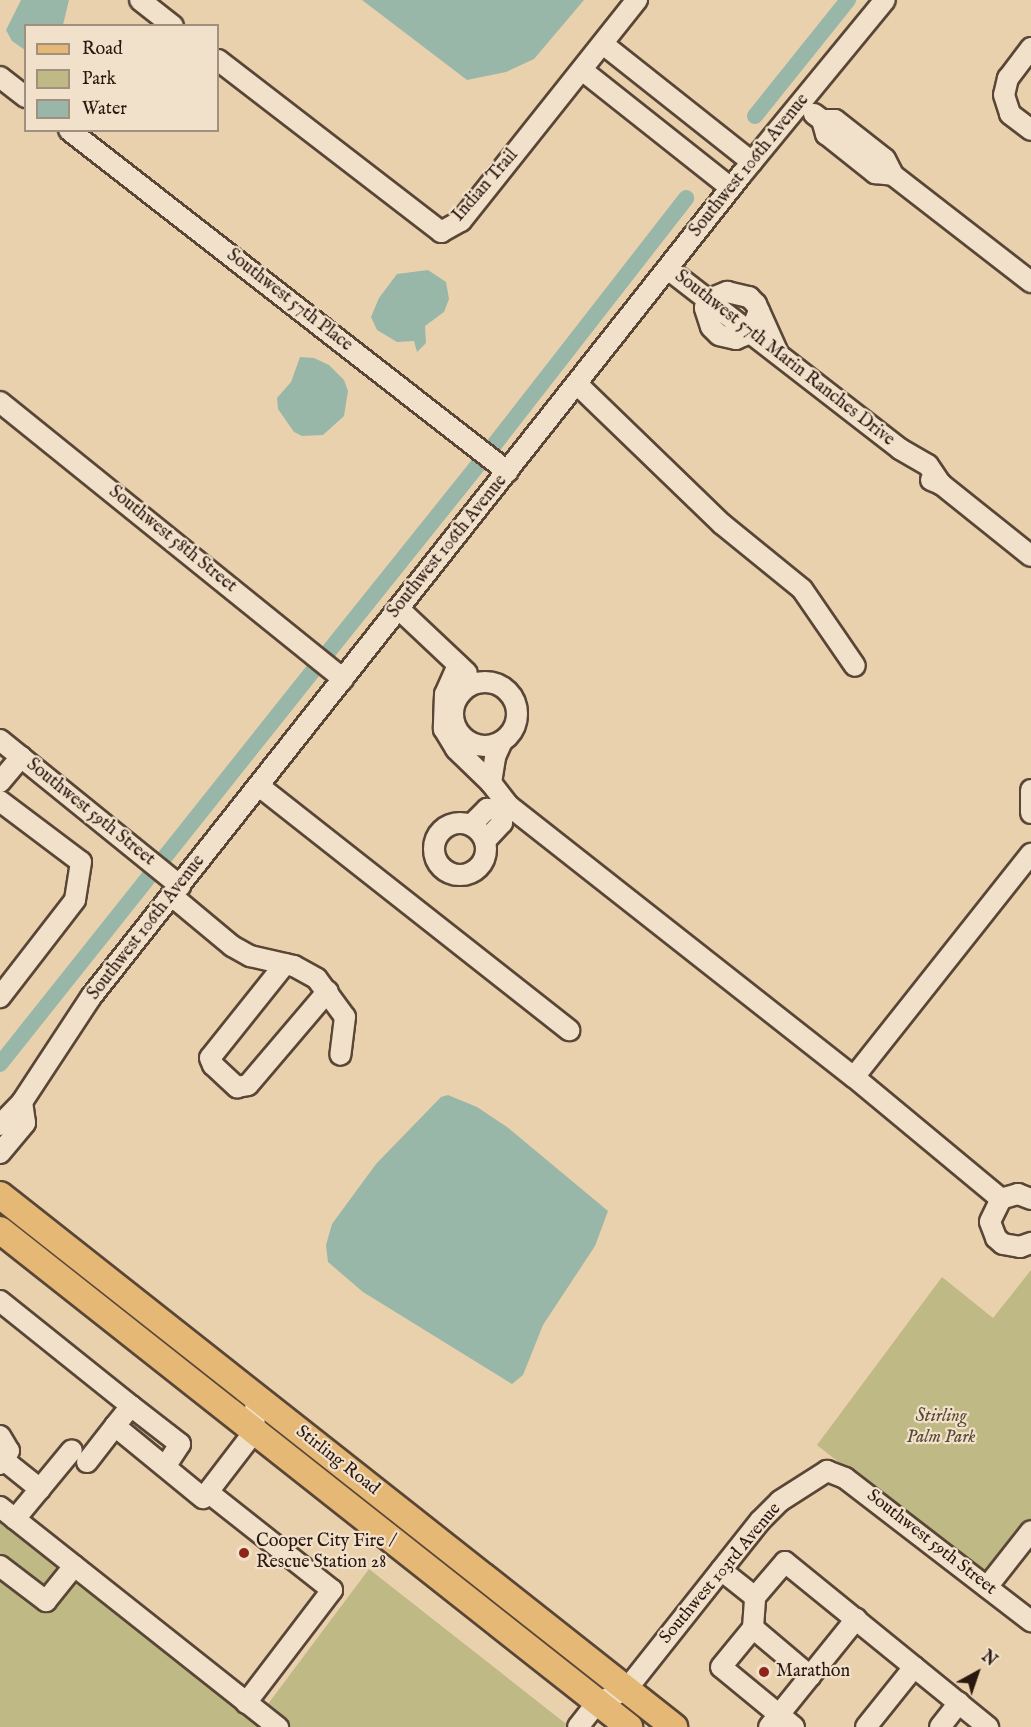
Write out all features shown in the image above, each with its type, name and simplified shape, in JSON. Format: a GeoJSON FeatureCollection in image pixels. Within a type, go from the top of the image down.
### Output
{"type":"FeatureCollection","features":[{"type":"Feature","properties":{"kind":"main road","name":"Stirling Road"},"geometry":{"type":"LineString","coordinates":[[0,1195],[674,1727]]}},
{"type":"Feature","properties":{"kind":"main road","name":"Stirling Road"},"geometry":{"type":"LineString","coordinates":[[0,1230],[622,1725]]}},
{"type":"Feature","properties":{"kind":"street"},"geometry":{"type":"LineString","coordinates":[[140,0],[170,24]]}},
{"type":"Feature","properties":{"kind":"street","name":"Indian Trail"},"geometry":{"type":"LineString","coordinates":[[219,61],[441,232],[461,221],[637,0]]}},
{"type":"Feature","properties":{"kind":"street","name":"Southwest 106th Avenue"},"geometry":{"type":"LineString","coordinates":[[0,1125],[22,1102],[91,997],[731,188],[885,0]]}},
{"type":"Feature","properties":{"kind":"street"},"geometry":{"type":"LineString","coordinates":[[603,44],[752,162]]}},
{"type":"Feature","properties":{"kind":"street"},"geometry":{"type":"LineString","coordinates":[[1031,48],[1008,78],[1005,106],[1013,119],[1031,130]]}},
{"type":"Feature","properties":{"kind":"street"},"geometry":{"type":"LineString","coordinates":[[582,70],[731,188]]}},
{"type":"Feature","properties":{"kind":"street"},"geometry":{"type":"LineString","coordinates":[[0,77],[24,95]]}},
{"type":"Feature","properties":{"kind":"street"},"geometry":{"type":"LineString","coordinates":[[800,103],[822,120],[835,120],[885,159],[893,175],[1031,282]]}},
{"type":"Feature","properties":{"kind":"street","name":"Southwest 57th Place"},"geometry":{"type":"LineString","coordinates":[[72,132],[508,472]]}},
{"type":"Feature","properties":{"kind":"street","name":"Southwest 57th Marin Ranches Drive"},"geometry":{"type":"LineString","coordinates":[[668,269],[707,300]]}},
{"type":"Feature","properties":{"kind":"street"},"geometry":{"type":"LineString","coordinates":[[759,311],[750,333],[736,339],[719,335],[706,317],[707,300],[727,292],[742,293],[756,304],[779,355]]}},
{"type":"Feature","properties":{"kind":"street","name":"Southwest 57th Marin Ranches Drive"},"geometry":{"type":"LineString","coordinates":[[750,333],[900,449],[920,474],[941,484],[1031,556]]}},
{"type":"Feature","properties":{"kind":"street"},"geometry":{"type":"LineString","coordinates":[[577,384],[722,524],[802,589],[855,666]]}},
{"type":"Feature","properties":{"kind":"street","name":"Southwest 58th Street"},"geometry":{"type":"LineString","coordinates":[[0,402],[343,679]]}},
{"type":"Feature","properties":{"kind":"street"},"geometry":{"type":"LineString","coordinates":[[399,609],[458,665],[482,681],[502,687],[515,703],[516,724],[502,741],[495,757],[491,783]]}},
{"type":"Feature","properties":{"kind":"street"},"geometry":{"type":"LineString","coordinates":[[458,665],[462,690]]}},
{"type":"Feature","properties":{"kind":"street"},"geometry":{"type":"LineString","coordinates":[[458,665],[445,694],[444,729],[456,749],[491,783]]}},
{"type":"Feature","properties":{"kind":"street"},"geometry":{"type":"LineString","coordinates":[[482,681],[462,690],[452,708],[456,729],[462,738],[482,746],[502,741]]}},
{"type":"Feature","properties":{"kind":"street","name":"Southwest 59th Street"},"geometry":{"type":"LineString","coordinates":[[0,740],[176,891],[232,946],[250,956],[305,970],[328,991],[345,1017],[340,1056]]}},
{"type":"Feature","properties":{"kind":"street"},"geometry":{"type":"LineString","coordinates":[[482,746],[482,760],[491,783],[505,808],[854,1077],[1001,1199]]}},
{"type":"Feature","properties":{"kind":"street"},"geometry":{"type":"LineString","coordinates":[[0,782],[21,757]]}},
{"type":"Feature","properties":{"kind":"street"},"geometry":{"type":"LineString","coordinates":[[259,786],[569,1030]]}},
{"type":"Feature","properties":{"kind":"street"},"geometry":{"type":"LineString","coordinates":[[1031,790],[1031,813]]}},
{"type":"Feature","properties":{"kind":"street"},"geometry":{"type":"LineString","coordinates":[[0,801],[81,862],[75,900],[0,997]]}},
{"type":"Feature","properties":{"kind":"street"},"geometry":{"type":"LineString","coordinates":[[471,825],[487,809],[505,808]]}},
{"type":"Feature","properties":{"kind":"street"},"geometry":{"type":"LineString","coordinates":[[485,842],[471,825],[454,824],[440,833],[434,849],[439,865],[453,875],[470,874],[483,863],[485,842],[502,823],[505,808]]}},
{"type":"Feature","properties":{"kind":"street"},"geometry":{"type":"LineString","coordinates":[[854,1077],[1031,855]]}},
{"type":"Feature","properties":{"kind":"street"},"geometry":{"type":"LineString","coordinates":[[285,964],[210,1058],[213,1065],[237,1087],[248,1085],[328,991]]}},
{"type":"Feature","properties":{"kind":"street","name":"Southwest 106th Avenue"},"geometry":{"type":"LineString","coordinates":[[0,1153],[25,1123],[22,1102]]}},
{"type":"Feature","properties":{"kind":"street"},"geometry":{"type":"LineString","coordinates":[[1031,1199],[1018,1194],[1001,1199],[990,1222],[996,1239],[1012,1247],[1031,1243]]}},
{"type":"Feature","properties":{"kind":"street"},"geometry":{"type":"LineString","coordinates":[[0,1301],[180,1444],[165,1467]]}},
{"type":"Feature","properties":{"kind":"street"},"geometry":{"type":"LineString","coordinates":[[246,1703],[332,1590],[208,1492],[254,1432],[256,1398]]}},
{"type":"Feature","properties":{"kind":"street"},"geometry":{"type":"LineString","coordinates":[[131,1406],[115,1426],[40,1489],[7,1513],[278,1727]]}},
{"type":"Feature","properties":{"kind":"street"},"geometry":{"type":"LineString","coordinates":[[115,1426],[203,1498]]}},
{"type":"Feature","properties":{"kind":"street"},"geometry":{"type":"LineString","coordinates":[[0,1436],[8,1445],[2,1463],[40,1489]]}},
{"type":"Feature","properties":{"kind":"street","name":"Southwest 59th Street"},"geometry":{"type":"LineString","coordinates":[[827,1471],[845,1478],[1031,1621]]}},
{"type":"Feature","properties":{"kind":"street","name":"Southwest 103rd Avenue"},"geometry":{"type":"LineString","coordinates":[[626,1690],[721,1570],[780,1501],[827,1471]]}},
{"type":"Feature","properties":{"kind":"street"},"geometry":{"type":"LineString","coordinates":[[987,1587],[1031,1531]]}},
{"type":"Feature","properties":{"kind":"street"},"geometry":{"type":"LineString","coordinates":[[856,1619],[810,1676],[780,1723],[721,1667],[753,1628],[755,1597],[785,1562],[856,1619],[988,1727]]}},
{"type":"Feature","properties":{"kind":"street"},"geometry":{"type":"LineString","coordinates":[[0,1566],[46,1601],[74,1566]]}},
{"type":"Feature","properties":{"kind":"street"},"geometry":{"type":"LineString","coordinates":[[721,1570],[755,1597]]}},
{"type":"Feature","properties":{"kind":"street"},"geometry":{"type":"LineString","coordinates":[[753,1628],[810,1676]]}},
{"type":"Feature","properties":{"kind":"street"},"geometry":{"type":"LineString","coordinates":[[866,1727],[914,1667]]}},
{"type":"Feature","properties":{"kind":"street"},"geometry":{"type":"LineString","coordinates":[[578,1727],[597,1703],[626,1690]]}},
{"type":"Feature","properties":{"kind":"street"},"geometry":{"type":"LineString","coordinates":[[622,1725],[626,1690]]}},
{"type":"Feature","properties":{"kind":"street"},"geometry":{"type":"LineString","coordinates":[[940,1727],[959,1703]]}},
{"type":"Feature","properties":{"kind":"green space","name":"Stirling Palm Park"},"geometry":{"type":"Polygon","coordinates":[[[1031,1270],[1031,1531],[990,1582],[817,1445],[942,1277],[993,1318],[1031,1270]]]}},
{"type":"Feature","properties":{"kind":"green space"},"geometry":{"type":"Polygon","coordinates":[[[0,1494],[268,1704],[369,1569],[570,1727],[0,1727],[0,1494]]]}},
{"type":"Feature","properties":{"kind":"water"},"geometry":{"type":"Polygon","coordinates":[[[21,0],[69,0],[63,24],[24,24],[24,49],[12,41],[6,30],[21,0]]]}},
{"type":"Feature","properties":{"kind":"water"},"geometry":{"type":"Polygon","coordinates":[[[362,0],[584,0],[534,59],[506,72],[467,80],[362,0]]]}},
{"type":"Feature","properties":{"kind":"water"},"geometry":{"type":"Polygon","coordinates":[[[428,270],[446,282],[449,299],[444,312],[425,326],[426,343],[417,352],[414,341],[397,342],[377,330],[371,317],[379,298],[397,274],[428,270]]]}},
{"type":"Feature","properties":{"kind":"water"},"geometry":{"type":"Polygon","coordinates":[[[300,357],[314,358],[329,365],[344,380],[348,391],[344,416],[323,435],[302,436],[294,432],[278,409],[277,398],[291,382],[300,357]]]}},
{"type":"Feature","properties":{"kind":"water"},"geometry":{"type":"Polygon","coordinates":[[[448,1095],[477,1107],[507,1127],[608,1211],[595,1246],[543,1325],[523,1375],[512,1384],[363,1292],[328,1262],[326,1245],[332,1224],[376,1164],[441,1097],[448,1095]]]}},
{"type":"Feature","properties":{"kind":"waterway"},"geometry":{"type":"LineString","coordinates":[[755,116],[848,0]]}},
{"type":"Feature","properties":{"kind":"waterway"},"geometry":{"type":"LineString","coordinates":[[494,445],[686,198]]}},
{"type":"Feature","properties":{"kind":"waterway"},"geometry":{"type":"LineString","coordinates":[[329,651],[478,465]]}},
{"type":"Feature","properties":{"kind":"waterway"},"geometry":{"type":"LineString","coordinates":[[164,858],[313,671]]}},
{"type":"Feature","properties":{"kind":"waterway"},"geometry":{"type":"LineString","coordinates":[[0,1064],[149,877]]}},
{"type":"Feature","properties":{"kind":"place","name":"Cooper City Fire / Rescue Station 28"},"geometry":{"type":"Point","coordinates":[244,1553]}},
{"type":"Feature","properties":{"kind":"place","name":"Marathon"},"geometry":{"type":"Point","coordinates":[764,1672]}}]}
